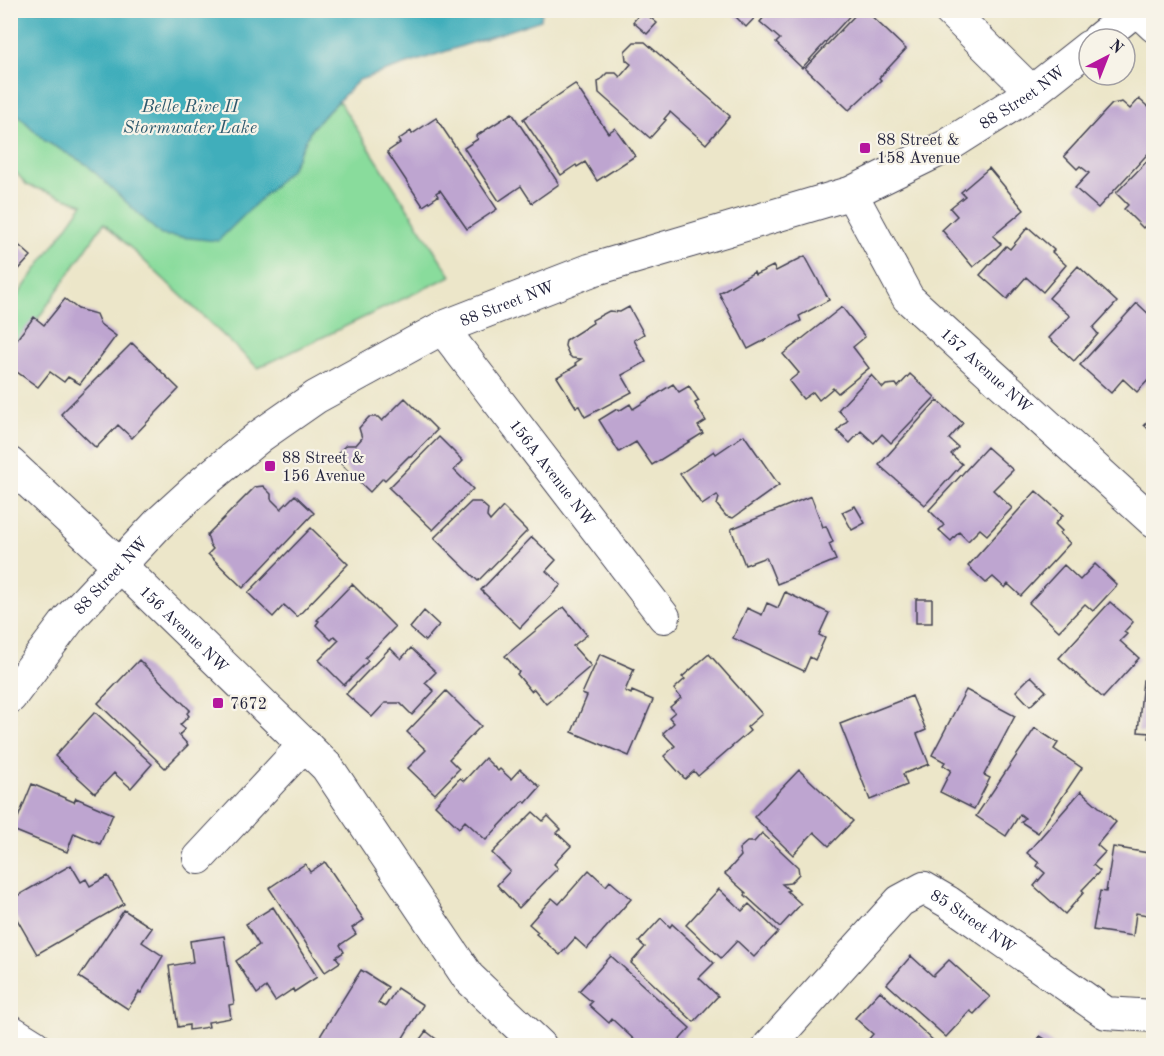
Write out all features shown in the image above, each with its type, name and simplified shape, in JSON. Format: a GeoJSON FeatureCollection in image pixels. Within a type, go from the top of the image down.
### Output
{"type":"FeatureCollection","features":[{"type":"Feature","properties":{"kind":"street"},"geometry":{"type":"LineString","coordinates":[[949,10],[1032,92]]}},
{"type":"Feature","properties":{"kind":"street"},"geometry":{"type":"LineString","coordinates":[[1114,27],[1136,10],[1154,26]]}},
{"type":"Feature","properties":{"kind":"street","name":"88 Street NW"},"geometry":{"type":"LineString","coordinates":[[10,697],[69,619],[159,523],[260,436],[316,397],[442,328],[591,270],[851,193],[947,146],[1032,92],[1077,56]]}},
{"type":"Feature","properties":{"kind":"street","name":"157 Avenue NW"},"geometry":{"type":"LineString","coordinates":[[851,193],[908,298],[1154,522]]}},
{"type":"Feature","properties":{"kind":"street","name":"156A Avenue NW"},"geometry":{"type":"LineString","coordinates":[[442,328],[664,617]]}},
{"type":"Feature","properties":{"kind":"street","name":"156 Avenue NW"},"geometry":{"type":"LineString","coordinates":[[10,464],[119,565],[327,767],[468,977],[540,1046]]}},
{"type":"Feature","properties":{"kind":"street"},"geometry":{"type":"LineString","coordinates":[[199,858],[305,744]]}},
{"type":"Feature","properties":{"kind":"street","name":"85 Street NW"},"geometry":{"type":"LineString","coordinates":[[769,1046],[900,901],[924,888],[948,902],[1106,1013],[1154,1016]]}},
{"type":"Feature","properties":{"kind":"street"},"geometry":{"type":"LineString","coordinates":[[10,1031],[34,1046]]}},
{"type":"Feature","properties":{"kind":"green space"},"geometry":{"type":"Polygon","coordinates":[[[339,101],[451,276],[258,368],[104,223],[11,358],[11,305],[83,204],[27,185],[11,167],[11,108],[45,141],[86,164],[291,169],[312,128],[339,101]]]}},
{"type":"Feature","properties":{"kind":"water","name":"Belle Rive II Stormwater Lake"},"geometry":{"type":"Polygon","coordinates":[[[10,11],[542,11],[541,20],[359,80],[312,128],[291,169],[218,241],[161,235],[86,164],[45,141],[11,108],[10,11]]]}},
{"type":"Feature","properties":{"kind":"building"},"geometry":{"type":"Polygon","coordinates":[[[729,10],[762,10],[746,27],[729,10]]]}},
{"type":"Feature","properties":{"kind":"building"},"geometry":{"type":"Polygon","coordinates":[[[770,10],[855,10],[802,68],[776,43],[780,39],[760,22],[770,10]]]}},
{"type":"Feature","properties":{"kind":"building"},"geometry":{"type":"Polygon","coordinates":[[[860,10],[865,10],[906,49],[879,78],[881,80],[849,110],[805,68],[860,10]]]}},
{"type":"Feature","properties":{"kind":"building"},"geometry":{"type":"Polygon","coordinates":[[[642,11],[657,23],[647,34],[633,22],[642,11]]]}},
{"type":"Feature","properties":{"kind":"building"},"geometry":{"type":"Polygon","coordinates":[[[634,42],[645,42],[730,116],[706,144],[670,112],[650,138],[599,93],[598,82],[607,73],[616,73],[620,77],[631,64],[626,60],[625,51],[634,42]]]}},
{"type":"Feature","properties":{"kind":"building"},"geometry":{"type":"Polygon","coordinates":[[[575,84],[608,133],[615,128],[635,156],[597,181],[585,162],[561,175],[523,119],[575,84]]]}},
{"type":"Feature","properties":{"kind":"building"},"geometry":{"type":"Polygon","coordinates":[[[1139,99],[1154,112],[1154,147],[1098,208],[1075,188],[1089,173],[1080,166],[1077,169],[1064,156],[1112,104],[1122,102],[1130,109],[1139,99]]]}},
{"type":"Feature","properties":{"kind":"building"},"geometry":{"type":"Polygon","coordinates":[[[512,113],[559,184],[532,203],[521,186],[499,201],[464,148],[478,139],[476,136],[512,113]]]}},
{"type":"Feature","properties":{"kind":"building"},"geometry":{"type":"Polygon","coordinates":[[[436,118],[497,209],[467,229],[440,190],[436,193],[438,196],[423,206],[387,152],[400,143],[398,140],[411,131],[412,134],[436,118]]]}},
{"type":"Feature","properties":{"kind":"building"},"geometry":{"type":"Polygon","coordinates":[[[1154,154],[1154,228],[1148,223],[1143,228],[1124,209],[1128,205],[1116,193],[1154,154]]]}},
{"type":"Feature","properties":{"kind":"building"},"geometry":{"type":"Polygon","coordinates":[[[989,168],[1024,210],[993,236],[1001,244],[973,267],[942,230],[957,216],[950,208],[965,196],[961,192],[989,168]]]}},
{"type":"Feature","properties":{"kind":"building"},"geometry":{"type":"Polygon","coordinates":[[[1028,227],[1054,250],[1052,252],[1066,265],[1043,292],[1026,277],[1007,299],[980,275],[1006,246],[1010,249],[1028,227]]]}},
{"type":"Feature","properties":{"kind":"building"},"geometry":{"type":"Polygon","coordinates":[[[10,231],[15,235],[14,241],[31,256],[10,279],[10,231]]]}},
{"type":"Feature","properties":{"kind":"building"},"geometry":{"type":"Polygon","coordinates":[[[805,256],[829,300],[799,316],[801,321],[748,349],[719,293],[754,272],[755,275],[773,266],[776,271],[805,256]]]}},
{"type":"Feature","properties":{"kind":"building"},"geometry":{"type":"Polygon","coordinates":[[[1078,266],[1117,302],[1093,328],[1098,334],[1074,361],[1049,338],[1070,316],[1049,298],[1078,266]]]}},
{"type":"Feature","properties":{"kind":"building"},"geometry":{"type":"Polygon","coordinates":[[[65,299],[78,309],[96,314],[100,324],[116,336],[80,384],[68,377],[64,382],[50,372],[38,387],[10,367],[10,348],[34,317],[44,325],[65,299]]]}},
{"type":"Feature","properties":{"kind":"building"},"geometry":{"type":"Polygon","coordinates":[[[1137,303],[1154,319],[1154,374],[1137,392],[1123,379],[1111,393],[1080,365],[1137,303]]]}},
{"type":"Feature","properties":{"kind":"building"},"geometry":{"type":"Polygon","coordinates":[[[629,307],[644,334],[634,340],[646,362],[622,375],[632,392],[585,417],[557,377],[577,365],[575,363],[581,359],[572,358],[569,355],[565,346],[566,340],[593,323],[592,320],[609,311],[620,312],[629,307]]]}},
{"type":"Feature","properties":{"kind":"building"},"geometry":{"type":"Polygon","coordinates":[[[842,307],[865,337],[853,347],[869,368],[838,393],[833,388],[819,400],[813,392],[803,399],[789,381],[799,373],[783,354],[842,307]]]}},
{"type":"Feature","properties":{"kind":"building"},"geometry":{"type":"Polygon","coordinates":[[[132,343],[179,389],[132,438],[118,425],[96,448],[61,414],[132,343]]]}},
{"type":"Feature","properties":{"kind":"building"},"geometry":{"type":"Polygon","coordinates":[[[910,374],[935,397],[891,443],[882,434],[874,443],[861,431],[850,443],[837,431],[848,420],[838,410],[871,375],[883,388],[886,385],[896,384],[898,387],[910,374]]]}},
{"type":"Feature","properties":{"kind":"building"},"geometry":{"type":"Polygon","coordinates":[[[673,384],[679,392],[689,386],[699,401],[695,403],[706,421],[698,426],[703,433],[652,465],[636,442],[619,452],[599,420],[630,404],[633,409],[673,384]]]}},
{"type":"Feature","properties":{"kind":"building"},"geometry":{"type":"Polygon","coordinates":[[[405,398],[437,430],[411,457],[409,456],[385,480],[383,478],[370,492],[339,462],[338,453],[346,445],[356,445],[362,438],[359,428],[369,417],[378,417],[382,421],[405,398]]]}},
{"type":"Feature","properties":{"kind":"building"},"geometry":{"type":"Polygon","coordinates":[[[937,400],[963,423],[949,439],[958,447],[951,454],[962,464],[925,505],[879,465],[937,400]]]}},
{"type":"Feature","properties":{"kind":"building"},"geometry":{"type":"Polygon","coordinates":[[[1154,414],[1154,434],[1144,425],[1154,414]]]}},
{"type":"Feature","properties":{"kind":"building"},"geometry":{"type":"Polygon","coordinates":[[[744,435],[779,485],[733,518],[726,516],[717,505],[719,498],[717,495],[702,505],[680,474],[714,451],[716,454],[744,435]]]}},
{"type":"Feature","properties":{"kind":"building"},"geometry":{"type":"Polygon","coordinates":[[[439,437],[463,461],[454,470],[473,489],[433,530],[389,488],[439,437]]]}},
{"type":"Feature","properties":{"kind":"building"},"geometry":{"type":"Polygon","coordinates":[[[987,447],[1013,470],[993,490],[1012,508],[987,535],[980,529],[968,541],[959,532],[951,541],[939,530],[944,525],[929,510],[987,447]]]}},
{"type":"Feature","properties":{"kind":"building"},"geometry":{"type":"Polygon","coordinates":[[[263,486],[281,509],[295,495],[314,513],[243,588],[208,554],[213,549],[207,535],[255,487],[263,486]]]}},
{"type":"Feature","properties":{"kind":"building"},"geometry":{"type":"Polygon","coordinates":[[[1036,491],[1063,515],[1055,524],[1062,531],[1059,533],[1070,543],[1021,596],[1008,584],[1005,588],[993,577],[986,583],[968,566],[1036,491]]]}},
{"type":"Feature","properties":{"kind":"building"},"geometry":{"type":"Polygon","coordinates":[[[811,496],[823,527],[826,526],[833,542],[829,544],[836,560],[777,584],[766,557],[745,565],[731,529],[811,496]]]}},
{"type":"Feature","properties":{"kind":"building"},"geometry":{"type":"Polygon","coordinates":[[[471,502],[480,502],[488,509],[487,517],[490,521],[503,507],[527,531],[478,581],[434,538],[471,502]]]}},
{"type":"Feature","properties":{"kind":"building"},"geometry":{"type":"Polygon","coordinates":[[[855,506],[865,523],[852,530],[842,512],[855,506]]]}},
{"type":"Feature","properties":{"kind":"building"},"geometry":{"type":"Polygon","coordinates":[[[311,528],[348,564],[297,617],[284,605],[273,617],[248,593],[311,528]]]}},
{"type":"Feature","properties":{"kind":"building"},"geometry":{"type":"Polygon","coordinates":[[[532,537],[556,560],[546,571],[561,585],[520,628],[481,590],[532,537]]]}},
{"type":"Feature","properties":{"kind":"building"},"geometry":{"type":"Polygon","coordinates":[[[1095,564],[1117,585],[1093,611],[1085,604],[1059,631],[1029,603],[1064,565],[1080,580],[1095,564]]]}},
{"type":"Feature","properties":{"kind":"building"},"geometry":{"type":"Polygon","coordinates":[[[352,584],[395,627],[365,658],[368,661],[344,685],[319,660],[339,640],[335,636],[331,640],[316,625],[319,621],[317,620],[352,584]]]}},
{"type":"Feature","properties":{"kind":"building"},"geometry":{"type":"Polygon","coordinates":[[[785,592],[829,613],[819,635],[825,638],[815,660],[810,657],[804,671],[733,638],[747,608],[762,615],[767,603],[778,608],[785,592]]]}},
{"type":"Feature","properties":{"kind":"building"},"geometry":{"type":"Polygon","coordinates":[[[916,599],[932,599],[932,623],[916,623],[916,599]]]}},
{"type":"Feature","properties":{"kind":"building"},"geometry":{"type":"Polygon","coordinates":[[[1110,602],[1133,622],[1124,632],[1127,634],[1120,641],[1139,658],[1103,698],[1059,658],[1110,602]]]}},
{"type":"Feature","properties":{"kind":"building"},"geometry":{"type":"Polygon","coordinates":[[[564,607],[587,635],[573,646],[591,666],[546,704],[534,689],[531,691],[505,656],[564,607]]]}},
{"type":"Feature","properties":{"kind":"building"},"geometry":{"type":"Polygon","coordinates":[[[424,611],[439,625],[425,641],[410,628],[424,611]]]}},
{"type":"Feature","properties":{"kind":"building"},"geometry":{"type":"Polygon","coordinates":[[[390,648],[401,659],[411,648],[436,672],[425,683],[434,691],[412,715],[400,703],[385,703],[372,717],[346,694],[390,648]]]}},
{"type":"Feature","properties":{"kind":"building"},"geometry":{"type":"Polygon","coordinates":[[[600,654],[634,669],[625,691],[631,694],[632,691],[653,700],[629,756],[572,732],[587,696],[582,694],[600,654]]]}},
{"type":"Feature","properties":{"kind":"building"},"geometry":{"type":"Polygon","coordinates":[[[709,654],[762,714],[747,727],[750,731],[698,776],[694,771],[685,779],[664,756],[675,746],[663,733],[674,723],[669,717],[675,712],[670,707],[681,698],[674,689],[685,679],[682,677],[709,654]]]}},
{"type":"Feature","properties":{"kind":"building"},"geometry":{"type":"Polygon","coordinates":[[[139,660],[190,710],[187,713],[189,716],[180,725],[185,729],[179,735],[188,745],[165,768],[98,703],[139,660]]]}},
{"type":"Feature","properties":{"kind":"building"},"geometry":{"type":"Polygon","coordinates":[[[1031,676],[1046,691],[1030,706],[1016,691],[1031,676]]]}},
{"type":"Feature","properties":{"kind":"building"},"geometry":{"type":"Polygon","coordinates":[[[1143,680],[1154,681],[1154,738],[1149,738],[1150,733],[1138,732],[1143,680]]]}},
{"type":"Feature","properties":{"kind":"building"},"geometry":{"type":"Polygon","coordinates":[[[966,690],[1015,716],[984,775],[990,778],[974,809],[940,792],[951,770],[943,765],[945,762],[932,755],[966,690]]]}},
{"type":"Feature","properties":{"kind":"building"},"geometry":{"type":"Polygon","coordinates":[[[446,691],[481,726],[449,759],[459,769],[435,794],[408,768],[426,750],[407,732],[446,691]]]}},
{"type":"Feature","properties":{"kind":"building"},"geometry":{"type":"Polygon","coordinates":[[[912,696],[926,730],[917,734],[929,764],[903,774],[907,785],[870,800],[840,724],[912,696]]]}},
{"type":"Feature","properties":{"kind":"building"},"geometry":{"type":"Polygon","coordinates":[[[95,712],[152,764],[131,788],[114,773],[95,793],[55,756],[95,712]]]}},
{"type":"Feature","properties":{"kind":"building"},"geometry":{"type":"Polygon","coordinates":[[[1035,728],[1058,743],[1054,749],[1082,768],[1038,833],[1021,822],[1025,818],[1020,814],[1006,836],[976,816],[1035,728]]]}},
{"type":"Feature","properties":{"kind":"building"},"geometry":{"type":"Polygon","coordinates":[[[485,758],[498,771],[500,769],[511,779],[520,769],[540,787],[526,803],[523,801],[486,840],[465,821],[459,828],[435,805],[460,778],[464,781],[485,758]]]}},
{"type":"Feature","properties":{"kind":"building"},"geometry":{"type":"Polygon","coordinates":[[[799,770],[853,821],[829,846],[814,832],[793,855],[754,817],[799,770]]]}},
{"type":"Feature","properties":{"kind":"building"},"geometry":{"type":"Polygon","coordinates":[[[32,784],[74,802],[76,798],[113,814],[100,844],[74,833],[67,852],[13,830],[32,784]]]}},
{"type":"Feature","properties":{"kind":"building"},"geometry":{"type":"Polygon","coordinates":[[[1081,791],[1116,822],[1097,845],[1105,852],[1093,865],[1100,871],[1082,890],[1084,892],[1065,914],[1034,886],[1045,873],[1037,866],[1039,863],[1027,853],[1081,791]]]}},
{"type":"Feature","properties":{"kind":"building"},"geometry":{"type":"Polygon","coordinates":[[[533,812],[543,821],[548,816],[561,829],[557,833],[571,846],[554,864],[558,868],[519,908],[497,885],[510,871],[492,853],[533,812]]]}},
{"type":"Feature","properties":{"kind":"building"},"geometry":{"type":"Polygon","coordinates":[[[762,833],[798,867],[799,874],[790,883],[782,884],[801,904],[780,927],[725,874],[741,856],[739,849],[747,842],[754,842],[762,833]]]}},
{"type":"Feature","properties":{"kind":"building"},"geometry":{"type":"Polygon","coordinates":[[[1113,847],[1154,854],[1154,916],[1136,913],[1133,936],[1093,930],[1100,891],[1106,892],[1113,847]]]}},
{"type":"Feature","properties":{"kind":"building"},"geometry":{"type":"Polygon","coordinates":[[[325,862],[364,920],[352,928],[356,934],[340,945],[344,952],[336,957],[340,962],[325,972],[269,888],[305,864],[310,872],[325,862]]]}},
{"type":"Feature","properties":{"kind":"building"},"geometry":{"type":"Polygon","coordinates":[[[71,865],[81,882],[86,879],[90,886],[108,876],[124,904],[37,954],[10,907],[10,900],[71,865]]]}},
{"type":"Feature","properties":{"kind":"building"},"geometry":{"type":"Polygon","coordinates":[[[589,870],[606,886],[610,881],[631,899],[587,949],[575,938],[560,955],[536,934],[538,932],[529,924],[552,898],[559,904],[589,870]]]}},
{"type":"Feature","properties":{"kind":"building"},"geometry":{"type":"Polygon","coordinates":[[[719,889],[742,911],[749,904],[778,932],[754,957],[737,941],[721,958],[686,925],[719,889]]]}},
{"type":"Feature","properties":{"kind":"building"},"geometry":{"type":"Polygon","coordinates":[[[273,907],[317,977],[275,1001],[266,987],[257,994],[236,961],[259,945],[246,924],[273,907]]]}},
{"type":"Feature","properties":{"kind":"building"},"geometry":{"type":"Polygon","coordinates":[[[124,910],[152,928],[142,942],[163,956],[141,993],[139,992],[128,1009],[79,977],[124,910]]]}},
{"type":"Feature","properties":{"kind":"building"},"geometry":{"type":"Polygon","coordinates":[[[661,918],[670,927],[672,924],[714,963],[699,978],[718,996],[694,1022],[631,963],[645,947],[639,942],[661,918]]]}},
{"type":"Feature","properties":{"kind":"building"},"geometry":{"type":"Polygon","coordinates":[[[224,936],[234,1004],[229,1005],[231,1018],[208,1022],[209,1027],[189,1030],[189,1025],[178,1027],[169,966],[193,962],[190,941],[224,936]]]}},
{"type":"Feature","properties":{"kind":"building"},"geometry":{"type":"Polygon","coordinates":[[[611,956],[690,1028],[674,1046],[641,1046],[612,1019],[609,1023],[589,1005],[592,1002],[579,991],[611,956]]]}},
{"type":"Feature","properties":{"kind":"building"},"geometry":{"type":"Polygon","coordinates":[[[911,956],[933,976],[949,960],[990,997],[974,1014],[970,1011],[946,1037],[887,984],[911,956]]]}},
{"type":"Feature","properties":{"kind":"building"},"geometry":{"type":"Polygon","coordinates":[[[361,970],[388,987],[378,1003],[385,1007],[397,988],[423,1005],[398,1046],[314,1046],[361,970]]]}},
{"type":"Feature","properties":{"kind":"building"},"geometry":{"type":"Polygon","coordinates":[[[880,991],[936,1043],[934,1046],[863,1046],[873,1034],[855,1018],[880,991]]]}},
{"type":"Feature","properties":{"kind":"building"},"geometry":{"type":"Polygon","coordinates":[[[426,1031],[445,1046],[415,1046],[426,1031]]]}},
{"type":"Feature","properties":{"kind":"building"},"geometry":{"type":"Polygon","coordinates":[[[1040,1036],[1056,1046],[1034,1046],[1040,1036]]]}},
{"type":"Feature","properties":{"kind":"place","name":"88 Street & 158 Avenue"},"geometry":{"type":"Point","coordinates":[865,148]}},
{"type":"Feature","properties":{"kind":"place","name":"88 Street & 156 Avenue"},"geometry":{"type":"Point","coordinates":[270,466]}},
{"type":"Feature","properties":{"kind":"place","name":"7672"},"geometry":{"type":"Point","coordinates":[218,703]}}]}
